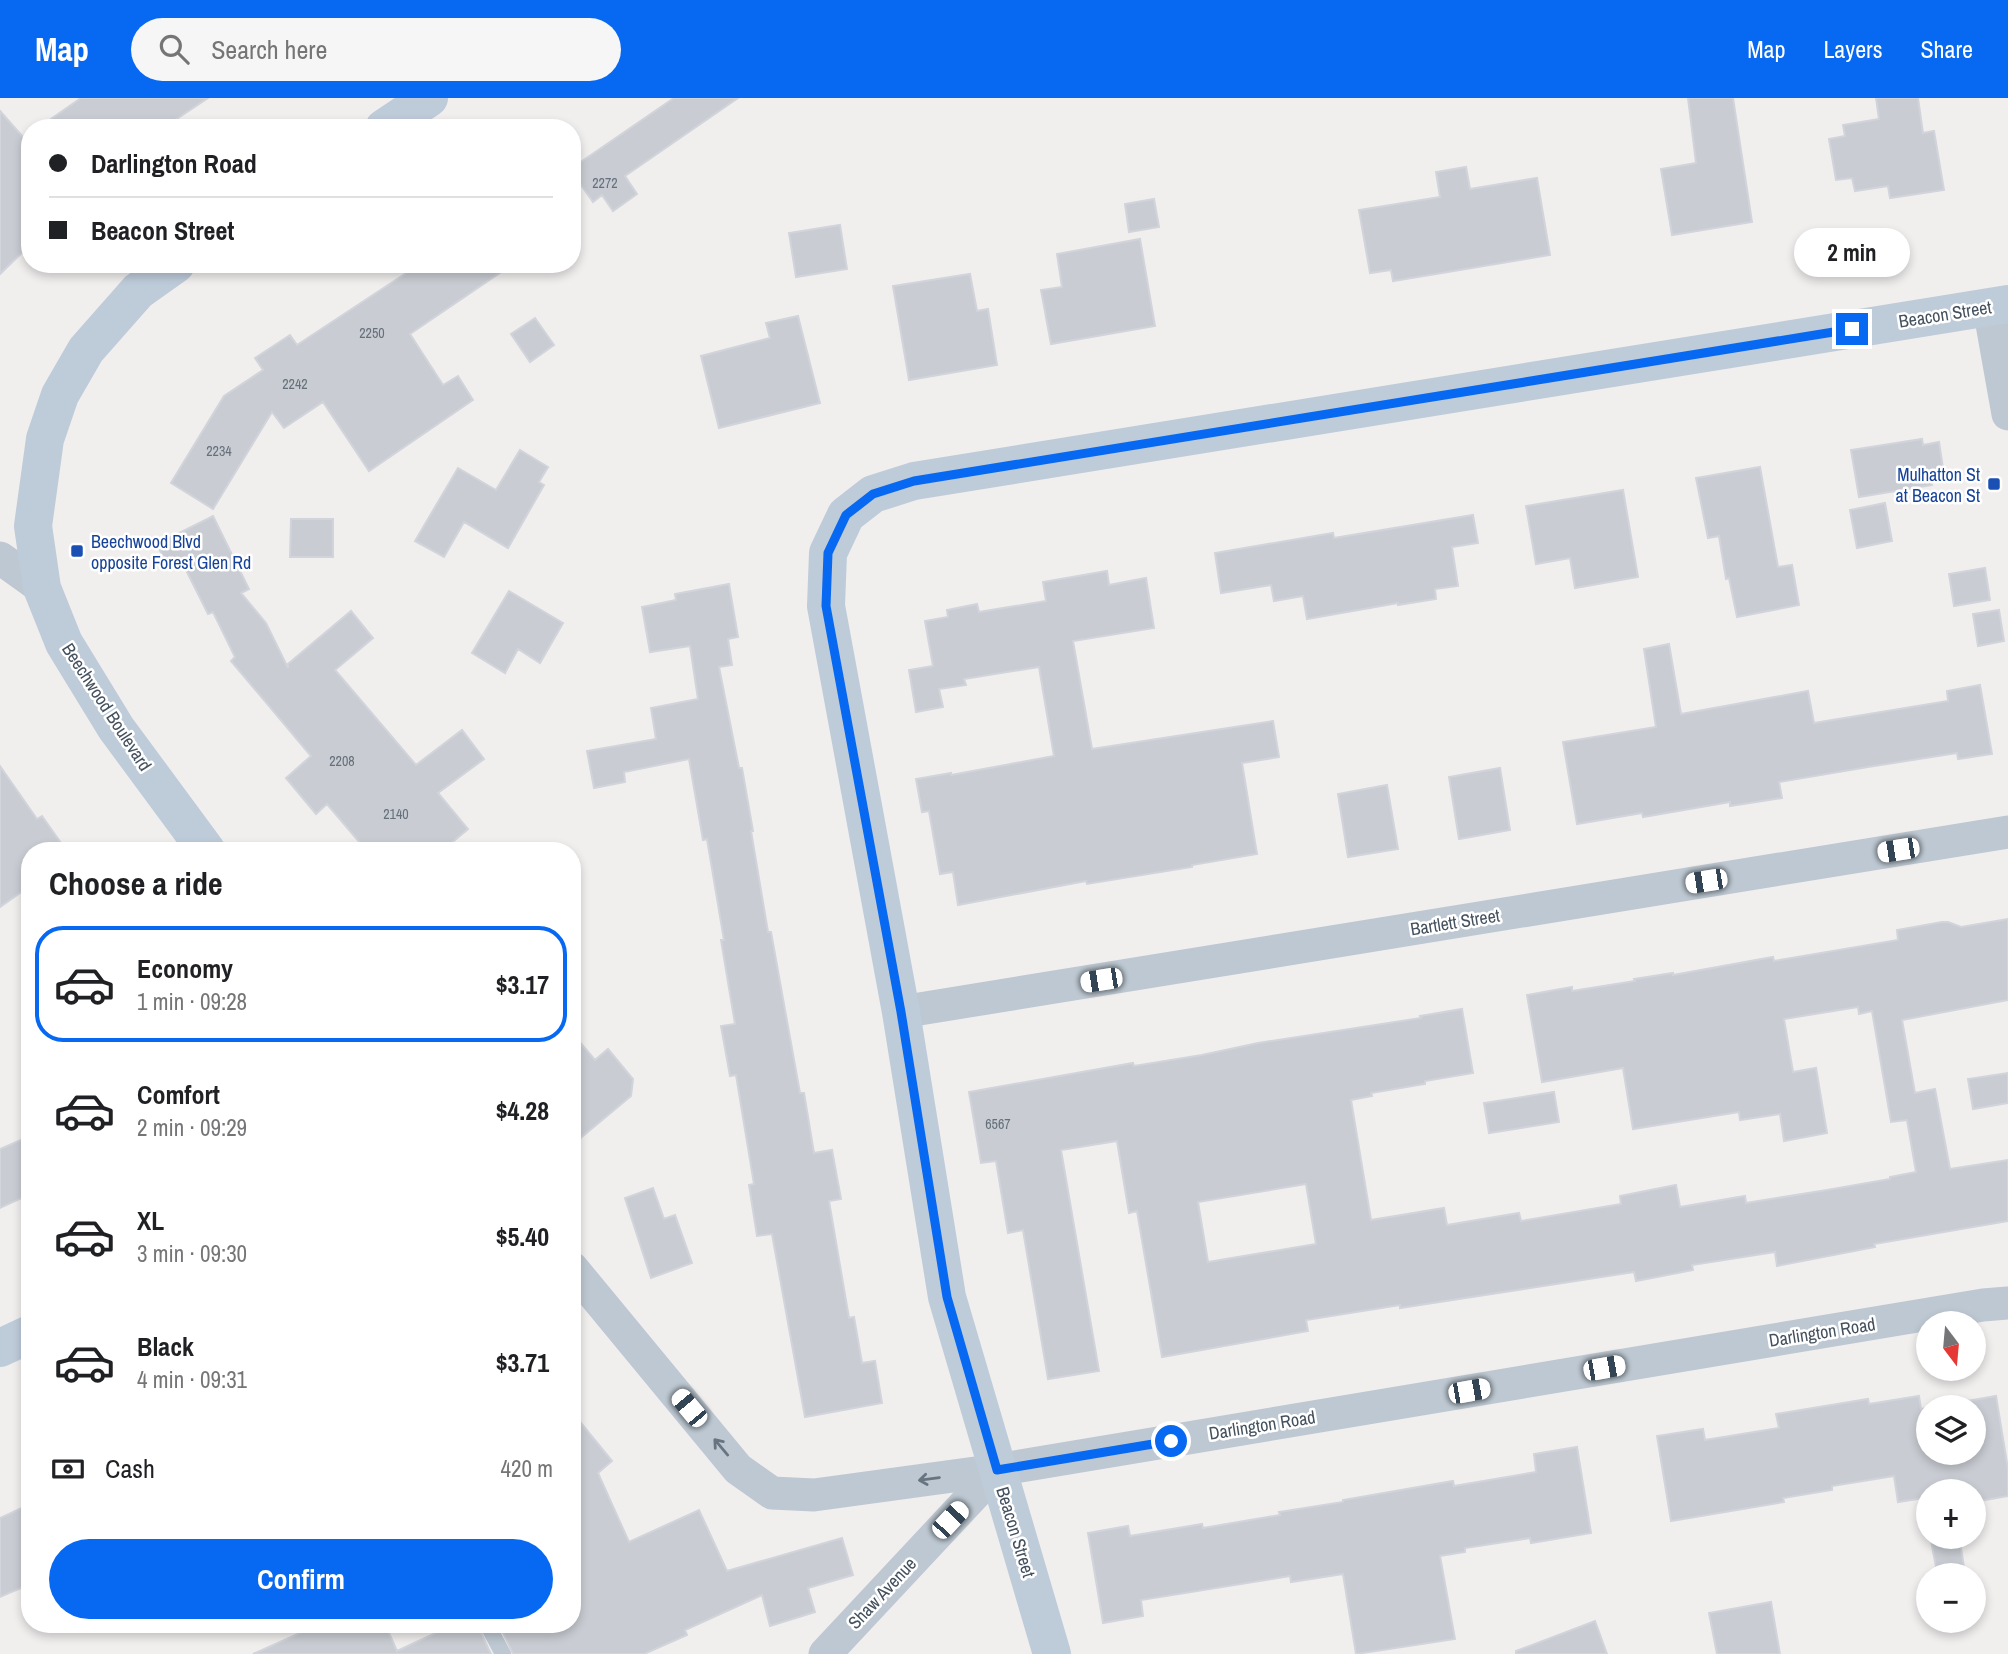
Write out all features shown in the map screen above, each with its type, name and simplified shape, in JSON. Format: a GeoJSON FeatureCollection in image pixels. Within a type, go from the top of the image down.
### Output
{"type":"FeatureCollection","features":[{"type":"Feature","properties":{"kind":"main road"},"geometry":{"type":"LineString","coordinates":[[398,119],[429,98]]}},
{"type":"Feature","properties":{"kind":"main road","name":"Beechwood Boulevard"},"geometry":{"type":"LineString","coordinates":[[163,273],[138,291],[86,350],[60,395],[46,439],[33,526],[43,588],[64,643],[116,728],[200,842]]}},
{"type":"Feature","properties":{"kind":"main road","name":"Beacon Street"},"geometry":{"type":"LineString","coordinates":[[1052,1654],[947,1297],[901,1012],[826,606],[828,553],[846,515],[873,494],[914,481],[1999,305]]}},
{"type":"Feature","properties":{"kind":"main road"},"geometry":{"type":"LineString","coordinates":[[0,1348],[21,1339]]}},
{"type":"Feature","properties":{"kind":"street"},"geometry":{"type":"LineString","coordinates":[[1999,305],[2008,414]]}},
{"type":"Feature","properties":{"kind":"street"},"geometry":{"type":"LineString","coordinates":[[0,558],[43,588]]}},
{"type":"Feature","properties":{"kind":"street","name":"Bartlett Street"},"geometry":{"type":"LineString","coordinates":[[901,1012],[2008,832]]}},
{"type":"Feature","properties":{"kind":"street","name":"Darlington Road"},"geometry":{"type":"LineString","coordinates":[[581,1279],[738,1469],[772,1493],[814,1495],[997,1470],[1983,1305],[2008,1304]]}},
{"type":"Feature","properties":{"kind":"street","name":"Shaw Avenue"},"geometry":{"type":"LineString","coordinates":[[825,1654],[997,1470]]}},
{"type":"Feature","properties":{"kind":"lane"},"geometry":{"type":"LineString","coordinates":[[492,1633],[502,1654]]}},
{"type":"Feature","properties":{"kind":"building"},"geometry":{"type":"Polygon","coordinates":[[[81,98],[208,98],[176,119],[51,119],[81,98]]]}},
{"type":"Feature","properties":{"kind":"building"},"geometry":{"type":"Polygon","coordinates":[[[674,98],[738,98],[625,176],[637,194],[613,211],[602,195],[593,202],[581,185],[581,162],[674,98]]]}},
{"type":"Feature","properties":{"kind":"building"},"geometry":{"type":"Polygon","coordinates":[[[1688,98],[1733,98],[1752,222],[1672,235],[1661,169],[1696,163],[1688,98]]]}},
{"type":"Feature","properties":{"kind":"building"},"geometry":{"type":"Polygon","coordinates":[[[1876,98],[1918,98],[1923,133],[1934,131],[1944,190],[1890,198],[1888,186],[1855,191],[1852,178],[1836,180],[1829,139],[1845,136],[1843,125],[1879,119],[1876,98]]]}},
{"type":"Feature","properties":{"kind":"building"},"geometry":{"type":"Polygon","coordinates":[[[0,111],[21,135],[21,254],[0,274],[0,111]]]}},
{"type":"Feature","properties":{"kind":"building"},"geometry":{"type":"Polygon","coordinates":[[[1466,167],[1470,189],[1537,178],[1550,255],[1393,281],[1391,270],[1370,273],[1359,210],[1440,197],[1436,172],[1466,167]]]}},
{"type":"Feature","properties":{"kind":"building"},"geometry":{"type":"Polygon","coordinates":[[[1154,199],[1159,227],[1129,232],[1125,204],[1154,199]]]}},
{"type":"Feature","properties":{"kind":"building"},"geometry":{"type":"Polygon","coordinates":[[[840,225],[847,269],[796,277],[789,233],[840,225]]]}},
{"type":"Feature","properties":{"kind":"building"},"geometry":{"type":"Polygon","coordinates":[[[1140,239],[1155,326],[1051,344],[1041,290],[1062,287],[1057,254],[1140,239]]]}},
{"type":"Feature","properties":{"kind":"building"},"geometry":{"type":"Polygon","coordinates":[[[406,273],[500,273],[410,334],[443,385],[458,376],[473,400],[369,471],[323,402],[284,428],[272,412],[213,509],[171,483],[224,396],[263,370],[255,358],[290,335],[297,345],[406,273]]]}},
{"type":"Feature","properties":{"kind":"building"},"geometry":{"type":"Polygon","coordinates":[[[970,274],[977,311],[988,309],[997,365],[909,380],[893,286],[970,274]]]}},
{"type":"Feature","properties":{"kind":"building"},"geometry":{"type":"Polygon","coordinates":[[[798,316],[820,403],[719,428],[701,356],[770,338],[766,323],[798,316]]]}},
{"type":"Feature","properties":{"kind":"building"},"geometry":{"type":"Polygon","coordinates":[[[535,318],[554,345],[530,362],[511,334],[535,318]]]}},
{"type":"Feature","properties":{"kind":"building"},"geometry":{"type":"Polygon","coordinates":[[[1922,439],[1923,445],[1939,442],[1944,475],[1930,478],[1932,485],[1859,497],[1851,450],[1922,439]]]}},
{"type":"Feature","properties":{"kind":"building"},"geometry":{"type":"Polygon","coordinates":[[[520,450],[548,467],[539,482],[544,485],[508,548],[464,522],[444,557],[415,541],[458,468],[496,490],[520,450]]]}},
{"type":"Feature","properties":{"kind":"building"},"geometry":{"type":"Polygon","coordinates":[[[1760,467],[1778,567],[1792,565],[1799,605],[1737,617],[1729,578],[1726,579],[1719,536],[1708,538],[1696,478],[1760,467]]]}},
{"type":"Feature","properties":{"kind":"building"},"geometry":{"type":"Polygon","coordinates":[[[1623,490],[1638,577],[1575,588],[1570,558],[1536,564],[1526,506],[1623,490]]]}},
{"type":"Feature","properties":{"kind":"building"},"geometry":{"type":"Polygon","coordinates":[[[1885,503],[1892,541],[1857,548],[1850,510],[1885,503]]]}},
{"type":"Feature","properties":{"kind":"building"},"geometry":{"type":"Polygon","coordinates":[[[1473,515],[1478,543],[1452,547],[1458,586],[1435,589],[1436,599],[1307,619],[1303,596],[1274,601],[1271,585],[1221,593],[1215,553],[1333,533],[1334,538],[1473,515]]]}},
{"type":"Feature","properties":{"kind":"building"},"geometry":{"type":"Polygon","coordinates":[[[213,516],[249,589],[241,593],[266,623],[288,668],[288,664],[351,611],[373,638],[335,670],[416,765],[462,730],[484,759],[438,793],[468,829],[453,842],[359,842],[327,804],[316,814],[286,778],[311,756],[231,661],[235,657],[213,612],[208,614],[182,562],[168,568],[157,544],[213,516]]]}},
{"type":"Feature","properties":{"kind":"building"},"geometry":{"type":"Polygon","coordinates":[[[291,519],[333,519],[333,557],[290,557],[291,519]]]}},
{"type":"Feature","properties":{"kind":"building"},"geometry":{"type":"Polygon","coordinates":[[[1985,568],[1990,600],[1954,606],[1949,574],[1985,568]]]}},
{"type":"Feature","properties":{"kind":"building"},"geometry":{"type":"Polygon","coordinates":[[[1107,571],[1109,585],[1146,578],[1154,628],[1073,641],[1092,749],[1273,721],[1279,757],[1242,763],[1257,854],[1087,884],[1086,881],[958,905],[953,872],[940,874],[929,811],[922,812],[916,779],[1054,756],[1039,667],[964,679],[966,685],[939,689],[943,707],[916,712],[909,670],[933,666],[925,621],[948,617],[947,610],[977,604],[979,612],[1046,601],[1043,582],[1107,571]]]}},
{"type":"Feature","properties":{"kind":"building"},"geometry":{"type":"Polygon","coordinates":[[[729,584],[738,637],[728,639],[732,665],[719,667],[739,768],[742,768],[768,932],[771,932],[800,1093],[804,1093],[814,1153],[832,1150],[841,1199],[829,1201],[849,1318],[854,1317],[862,1363],[875,1361],[882,1403],[805,1417],[772,1234],[757,1236],[749,1185],[754,1184],[736,1075],[730,1076],[721,1026],[735,1024],[721,940],[724,940],[707,839],[703,840],[689,759],[624,772],[625,782],[594,788],[587,751],[656,739],[651,708],[698,699],[690,646],[650,652],[642,607],[676,600],[675,594],[729,584]]]}},
{"type":"Feature","properties":{"kind":"building"},"geometry":{"type":"Polygon","coordinates":[[[509,591],[563,623],[540,663],[518,649],[505,673],[472,653],[509,591]]]}},
{"type":"Feature","properties":{"kind":"building"},"geometry":{"type":"Polygon","coordinates":[[[1999,610],[2004,641],[1978,646],[1973,614],[1999,610]]]}},
{"type":"Feature","properties":{"kind":"building"},"geometry":{"type":"Polygon","coordinates":[[[1669,644],[1681,714],[1808,691],[1814,723],[1948,701],[1947,691],[1980,685],[1992,754],[1958,759],[1957,753],[1779,782],[1782,798],[1730,806],[1730,802],[1643,817],[1642,813],[1577,824],[1563,742],[1656,727],[1644,649],[1669,644]]]}},
{"type":"Feature","properties":{"kind":"building"},"geometry":{"type":"Polygon","coordinates":[[[0,766],[37,819],[42,816],[60,842],[21,842],[21,892],[0,907],[0,766]]]}},
{"type":"Feature","properties":{"kind":"building"},"geometry":{"type":"Polygon","coordinates":[[[1500,768],[1510,830],[1459,839],[1449,777],[1500,768]]]}},
{"type":"Feature","properties":{"kind":"building"},"geometry":{"type":"Polygon","coordinates":[[[1387,785],[1398,849],[1348,857],[1338,794],[1387,785]]]}},
{"type":"Feature","properties":{"kind":"building"},"geometry":{"type":"Polygon","coordinates":[[[2008,919],[2008,1000],[1902,1020],[1915,1093],[1935,1089],[1950,1169],[2008,1160],[2008,1221],[1874,1244],[1875,1247],[1777,1266],[1775,1252],[1692,1265],[1693,1270],[1636,1281],[1634,1272],[1306,1320],[1308,1331],[1162,1357],[1137,1211],[1129,1213],[1117,1141],[1061,1150],[1099,1371],[1048,1379],[1023,1230],[1008,1233],[996,1161],[981,1163],[969,1092],[1133,1063],[1134,1066],[1202,1055],[1462,1009],[1473,1073],[1425,1081],[1425,1084],[1371,1093],[1372,1096],[1351,1100],[1371,1220],[1444,1208],[1447,1225],[1519,1213],[1521,1221],[1621,1204],[1620,1196],[1676,1185],[1680,1207],[1745,1196],[1746,1203],[1827,1190],[1916,1172],[1907,1120],[1891,1122],[1872,1011],[1859,1014],[1858,1007],[1784,1019],[1793,1072],[1816,1068],[1827,1133],[1784,1141],[1780,1114],[1740,1120],[1739,1112],[1633,1129],[1623,1068],[1542,1082],[1527,995],[1572,987],[1572,991],[1773,957],[1774,961],[1898,940],[1897,930],[1942,922],[1961,927],[2008,919]],[[1306,1184],[1198,1202],[1208,1262],[1316,1244],[1306,1184]]]}},
{"type":"Feature","properties":{"kind":"building"},"geometry":{"type":"Polygon","coordinates":[[[581,1044],[595,1060],[608,1049],[633,1079],[631,1096],[581,1138],[581,1044]]]}},
{"type":"Feature","properties":{"kind":"building"},"geometry":{"type":"Polygon","coordinates":[[[2008,1073],[2008,1103],[1973,1109],[1968,1079],[2008,1073]]]}},
{"type":"Feature","properties":{"kind":"building"},"geometry":{"type":"Polygon","coordinates":[[[1554,1092],[1559,1122],[1489,1133],[1484,1103],[1554,1092]]]}},
{"type":"Feature","properties":{"kind":"building"},"geometry":{"type":"Polygon","coordinates":[[[21,1140],[21,1198],[0,1208],[0,1149],[21,1140]]]}},
{"type":"Feature","properties":{"kind":"building"},"geometry":{"type":"Polygon","coordinates":[[[653,1188],[664,1219],[675,1215],[692,1263],[651,1278],[625,1198],[653,1188]]]}},
{"type":"Feature","properties":{"kind":"building"},"geometry":{"type":"Polygon","coordinates":[[[1916,1396],[1916,1465],[1986,1465],[1986,1398],[1996,1396],[2008,1469],[2008,1496],[1986,1500],[1986,1479],[1916,1479],[1916,1499],[1898,1502],[1894,1476],[1832,1486],[1832,1490],[1783,1498],[1784,1502],[1671,1521],[1657,1436],[1703,1429],[1705,1440],[1779,1428],[1776,1414],[1868,1399],[1869,1404],[1916,1396]]]}},
{"type":"Feature","properties":{"kind":"building"},"geometry":{"type":"Polygon","coordinates":[[[581,1423],[612,1461],[598,1473],[629,1542],[699,1510],[727,1571],[842,1538],[853,1575],[808,1588],[815,1612],[770,1626],[762,1595],[685,1630],[687,1635],[644,1654],[513,1654],[503,1633],[581,1633],[581,1423]]]}},
{"type":"Feature","properties":{"kind":"building"},"geometry":{"type":"Polygon","coordinates":[[[1577,1447],[1591,1533],[1531,1543],[1530,1538],[1465,1548],[1465,1552],[1440,1556],[1455,1639],[1356,1654],[1343,1574],[1291,1582],[1290,1576],[1141,1600],[1143,1616],[1103,1623],[1088,1533],[1128,1526],[1130,1536],[1202,1524],[1203,1528],[1453,1481],[1454,1486],[1536,1472],[1534,1454],[1577,1447]]]}},
{"type":"Feature","properties":{"kind":"building"},"geometry":{"type":"Polygon","coordinates":[[[21,1508],[21,1588],[0,1597],[0,1518],[21,1508]]]}},
{"type":"Feature","properties":{"kind":"building"},"geometry":{"type":"Polygon","coordinates":[[[1933,1549],[1961,1549],[1963,1563],[1935,1563],[1933,1549]]]}},
{"type":"Feature","properties":{"kind":"building"},"geometry":{"type":"Polygon","coordinates":[[[1771,1602],[1780,1654],[1717,1654],[1709,1613],[1771,1602]]]}},
{"type":"Feature","properties":{"kind":"building"},"geometry":{"type":"Polygon","coordinates":[[[1595,1621],[1607,1654],[1516,1654],[1516,1651],[1595,1621]]]}},
{"type":"Feature","properties":{"kind":"building"},"geometry":{"type":"Polygon","coordinates":[[[300,1633],[389,1633],[397,1651],[436,1633],[481,1633],[491,1654],[253,1654],[300,1633]]]}},
{"type":"Feature","properties":{"kind":"place","name":"Mulhatton St at Beacon St"},"geometry":{"type":"Point","coordinates":[1994,484]}},
{"type":"Feature","properties":{"kind":"place","name":"Beechwood Blvd opposite Forest Glen Rd"},"geometry":{"type":"Point","coordinates":[77,551]}},
{"type":"Feature","properties":{"kind":"route"},"geometry":{"type":"LineString","coordinates":[[1171,1441],[997,1470],[947,1297],[901,1012],[826,606],[828,553],[846,515],[873,494],[914,481],[1852,329]]}}]}
